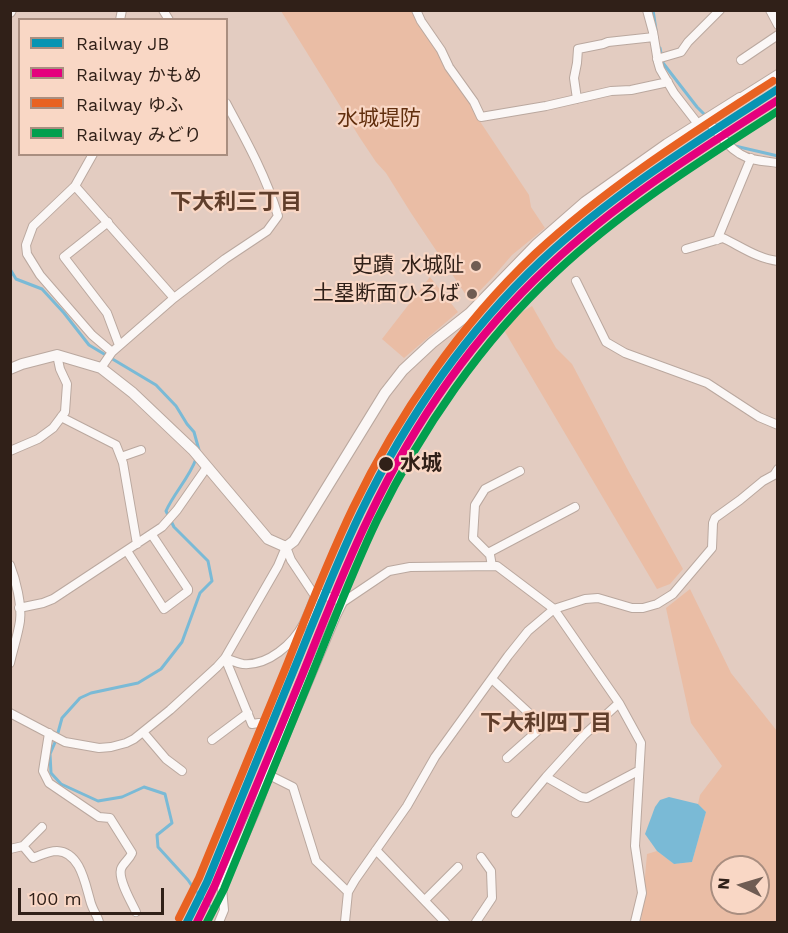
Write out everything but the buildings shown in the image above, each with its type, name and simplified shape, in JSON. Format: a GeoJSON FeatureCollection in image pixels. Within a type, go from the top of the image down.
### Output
{"type":"FeatureCollection","features":[{"type":"Feature","properties":{"kind":"street"},"geometry":{"type":"LineString","coordinates":[[416,10],[449,67],[474,102],[481,117],[668,82]]}},
{"type":"Feature","properties":{"kind":"street"},"geometry":{"type":"LineString","coordinates":[[647,10],[660,69],[674,93],[740,154],[777,163]]}},
{"type":"Feature","properties":{"kind":"street"},"geometry":{"type":"LineString","coordinates":[[657,59],[681,52],[720,10]]}},
{"type":"Feature","properties":{"kind":"street"},"geometry":{"type":"LineString","coordinates":[[770,10],[777,25]]}},
{"type":"Feature","properties":{"kind":"street"},"geometry":{"type":"LineString","coordinates":[[741,60],[777,35]]}},
{"type":"Feature","properties":{"kind":"street"},"geometry":{"type":"LineString","coordinates":[[577,99],[574,78],[578,49],[608,42],[654,37]]}},
{"type":"Feature","properties":{"kind":"street"},"geometry":{"type":"LineString","coordinates":[[10,713],[65,742],[99,748],[126,743],[143,732],[186,696],[225,658],[278,566],[286,547],[294,541],[385,393],[403,370],[432,343],[470,314],[537,244],[585,202],[702,121],[777,74]]}},
{"type":"Feature","properties":{"kind":"street"},"geometry":{"type":"LineString","coordinates":[[101,368],[119,345],[174,298],[225,259],[267,231],[278,216],[273,198],[256,160],[228,107]]}},
{"type":"Feature","properties":{"kind":"street"},"geometry":{"type":"LineString","coordinates":[[92,156],[75,186],[33,226],[26,245],[27,254],[39,275],[92,335],[112,352]]}},
{"type":"Feature","properties":{"kind":"street"},"geometry":{"type":"LineString","coordinates":[[717,240],[751,158]]}},
{"type":"Feature","properties":{"kind":"street"},"geometry":{"type":"LineString","coordinates":[[75,186],[174,298]]}},
{"type":"Feature","properties":{"kind":"street"},"geometry":{"type":"LineString","coordinates":[[108,222],[64,257],[107,312],[119,345]]}},
{"type":"Feature","properties":{"kind":"street"},"geometry":{"type":"LineString","coordinates":[[686,249],[723,238],[760,256],[777,261]]}},
{"type":"Feature","properties":{"kind":"street"},"geometry":{"type":"LineString","coordinates":[[576,280],[606,342],[625,353],[707,383],[759,417],[777,425]]}},
{"type":"Feature","properties":{"kind":"street"},"geometry":{"type":"LineString","coordinates":[[10,369],[57,355],[101,368],[133,393],[193,450],[268,539],[286,547],[291,560],[315,596]]}},
{"type":"Feature","properties":{"kind":"street"},"geometry":{"type":"LineString","coordinates":[[10,451],[38,439],[53,428],[65,412],[67,384],[57,355]]}},
{"type":"Feature","properties":{"kind":"street"},"geometry":{"type":"LineString","coordinates":[[62,417],[116,445],[121,457],[137,544]]}},
{"type":"Feature","properties":{"kind":"street"},"geometry":{"type":"LineString","coordinates":[[121,457],[141,450]]}},
{"type":"Feature","properties":{"kind":"street"},"geometry":{"type":"LineString","coordinates":[[19,608],[54,599],[152,535],[173,516],[205,465]]}},
{"type":"Feature","properties":{"kind":"street"},"geometry":{"type":"LineString","coordinates":[[345,922],[348,892],[407,806],[435,756],[528,631],[554,609],[585,599],[598,598],[632,608],[643,608],[657,604],[673,594],[712,548],[713,523],[716,518],[774,475],[777,470]]}},
{"type":"Feature","properties":{"kind":"street"},"geometry":{"type":"LineString","coordinates":[[492,566],[490,555],[473,538],[475,506],[485,489],[520,471]]}},
{"type":"Feature","properties":{"kind":"street"},"geometry":{"type":"LineString","coordinates":[[488,553],[575,507]]}},
{"type":"Feature","properties":{"kind":"street"},"geometry":{"type":"LineString","coordinates":[[127,550],[164,609],[188,589],[152,535]]}},
{"type":"Feature","properties":{"kind":"street"},"geometry":{"type":"LineString","coordinates":[[10,565],[16,582],[20,622],[10,663]]}},
{"type":"Feature","properties":{"kind":"street"},"geometry":{"type":"LineString","coordinates":[[219,922],[224,910],[222,888],[343,602],[388,571],[410,567],[492,566],[497,566],[554,609],[619,703],[641,743],[635,846],[642,893],[635,922]]}},
{"type":"Feature","properties":{"kind":"street"},"geometry":{"type":"LineString","coordinates":[[225,658],[241,664],[262,662],[279,652],[293,638],[300,629],[315,596],[321,594],[343,602]]}},
{"type":"Feature","properties":{"kind":"street"},"geometry":{"type":"LineString","coordinates":[[225,658],[252,724],[259,723]]}},
{"type":"Feature","properties":{"kind":"street"},"geometry":{"type":"LineString","coordinates":[[492,679],[543,726],[507,758]]}},
{"type":"Feature","properties":{"kind":"street"},"geometry":{"type":"LineString","coordinates":[[516,813],[584,735],[619,703]]}},
{"type":"Feature","properties":{"kind":"street"},"geometry":{"type":"LineString","coordinates":[[212,740],[248,713]]}},
{"type":"Feature","properties":{"kind":"street"},"geometry":{"type":"LineString","coordinates":[[143,732],[166,759],[182,771]]}},
{"type":"Feature","properties":{"kind":"street"},"geometry":{"type":"LineString","coordinates":[[49,733],[43,771],[49,783],[99,818],[110,818],[132,853],[121,867],[120,878],[135,912]]}},
{"type":"Feature","properties":{"kind":"street"},"geometry":{"type":"LineString","coordinates":[[546,777],[581,797],[587,798],[638,771]]}},
{"type":"Feature","properties":{"kind":"street"},"geometry":{"type":"LineString","coordinates":[[269,775],[293,787],[316,861],[348,892]]}},
{"type":"Feature","properties":{"kind":"street"},"geometry":{"type":"LineString","coordinates":[[10,849],[22,846],[42,827]]}},
{"type":"Feature","properties":{"kind":"street"},"geometry":{"type":"LineString","coordinates":[[22,846],[33,858],[59,851],[73,859],[81,870],[92,909],[99,922]]}},
{"type":"Feature","properties":{"kind":"street"},"geometry":{"type":"LineString","coordinates":[[376,850],[445,922]]}},
{"type":"Feature","properties":{"kind":"street"},"geometry":{"type":"LineString","coordinates":[[476,922],[492,898],[491,871],[481,857]]}},
{"type":"Feature","properties":{"kind":"street"},"geometry":{"type":"LineString","coordinates":[[425,900],[458,867]]}},
{"type":"Feature","properties":{"kind":"green space","name":"水城堤防"},"geometry":{"type":"Polygon","coordinates":[[[281,11],[412,11],[419,25],[437,49],[444,68],[471,105],[529,195],[531,207],[545,228],[512,255],[470,301],[386,173],[360,138],[281,11]]]}},
{"type":"Feature","properties":{"kind":"green space"},"geometry":{"type":"Polygon","coordinates":[[[430,277],[458,312],[404,358],[382,339],[430,277]]]}},
{"type":"Feature","properties":{"kind":"green space"},"geometry":{"type":"Polygon","coordinates":[[[532,306],[556,348],[572,364],[683,569],[670,584],[657,589],[505,332],[512,318],[532,306]]]}},
{"type":"Feature","properties":{"kind":"green space"},"geometry":{"type":"Polygon","coordinates":[[[690,589],[731,673],[777,731],[777,922],[641,922],[647,854],[657,851],[674,864],[692,862],[706,812],[698,804],[700,795],[722,766],[691,723],[666,608],[690,589]]]}},
{"type":"Feature","properties":{"kind":"water"},"geometry":{"type":"Polygon","coordinates":[[[669,797],[698,804],[706,812],[692,862],[674,864],[657,851],[645,834],[655,807],[660,800],[669,797]]]}},
{"type":"Feature","properties":{"kind":"waterway"},"geometry":{"type":"LineString","coordinates":[[653,10],[656,30]]}},
{"type":"Feature","properties":{"kind":"waterway"},"geometry":{"type":"LineString","coordinates":[[660,48],[663,63],[706,116]]}},
{"type":"Feature","properties":{"kind":"waterway"},"geometry":{"type":"LineString","coordinates":[[725,135],[735,146],[778,156]]}},
{"type":"Feature","properties":{"kind":"waterway"},"geometry":{"type":"LineString","coordinates":[[10,269],[16,279],[42,289],[89,345],[156,385],[176,406],[194,432],[199,450]]}},
{"type":"Feature","properties":{"kind":"waterway"},"geometry":{"type":"LineString","coordinates":[[196,459],[166,511],[174,527],[208,561],[212,581],[200,593],[182,642],[161,669],[138,683],[91,693],[80,698],[62,718],[50,754],[51,773],[61,784],[98,801],[122,797],[144,787],[165,794],[172,823],[157,835],[158,847],[212,908],[209,922]]}},
{"type":"Feature","properties":{"kind":"rail line","name":"ゆふ"},"geometry":{"type":"LineString","coordinates":[[179,918],[199,878],[344,528],[390,439],[433,373],[481,311],[535,254],[591,206],[650,162],[773,81]]}},
{"type":"Feature","properties":{"kind":"rail line","name":"JB"},"geometry":{"type":"LineString","coordinates":[[187,922],[207,882],[351,534],[397,445],[439,379],[487,317],[514,288],[596,213],[655,170],[778,89]]}},
{"type":"Feature","properties":{"kind":"rail line","name":"かもめ"},"geometry":{"type":"LineString","coordinates":[[197,922],[215,885],[360,536],[405,449],[447,384],[470,353],[521,294],[574,243],[659,178],[778,100]]}},
{"type":"Feature","properties":{"kind":"rail line","name":"みどり"},"geometry":{"type":"LineString","coordinates":[[207,922],[224,889],[368,539],[394,486],[433,420],[502,328],[555,273],[634,207],[778,111]]}},
{"type":"Feature","properties":{"kind":"place","name":"史蹟 水城阯"},"geometry":{"type":"Point","coordinates":[476,266]}},
{"type":"Feature","properties":{"kind":"place","name":"土塁断面ひろば"},"geometry":{"type":"Point","coordinates":[472,294]}},
{"type":"Feature","properties":{"kind":"place","name":"水城"},"geometry":{"type":"Point","coordinates":[386,464]}},
{"type":"Feature","properties":{"kind":"district","name":"下大利三丁目"},"geometry":{"type":"Point","coordinates":[236,203]}},
{"type":"Feature","properties":{"kind":"district","name":"下大利四丁目"},"geometry":{"type":"Point","coordinates":[546,724]}}]}
